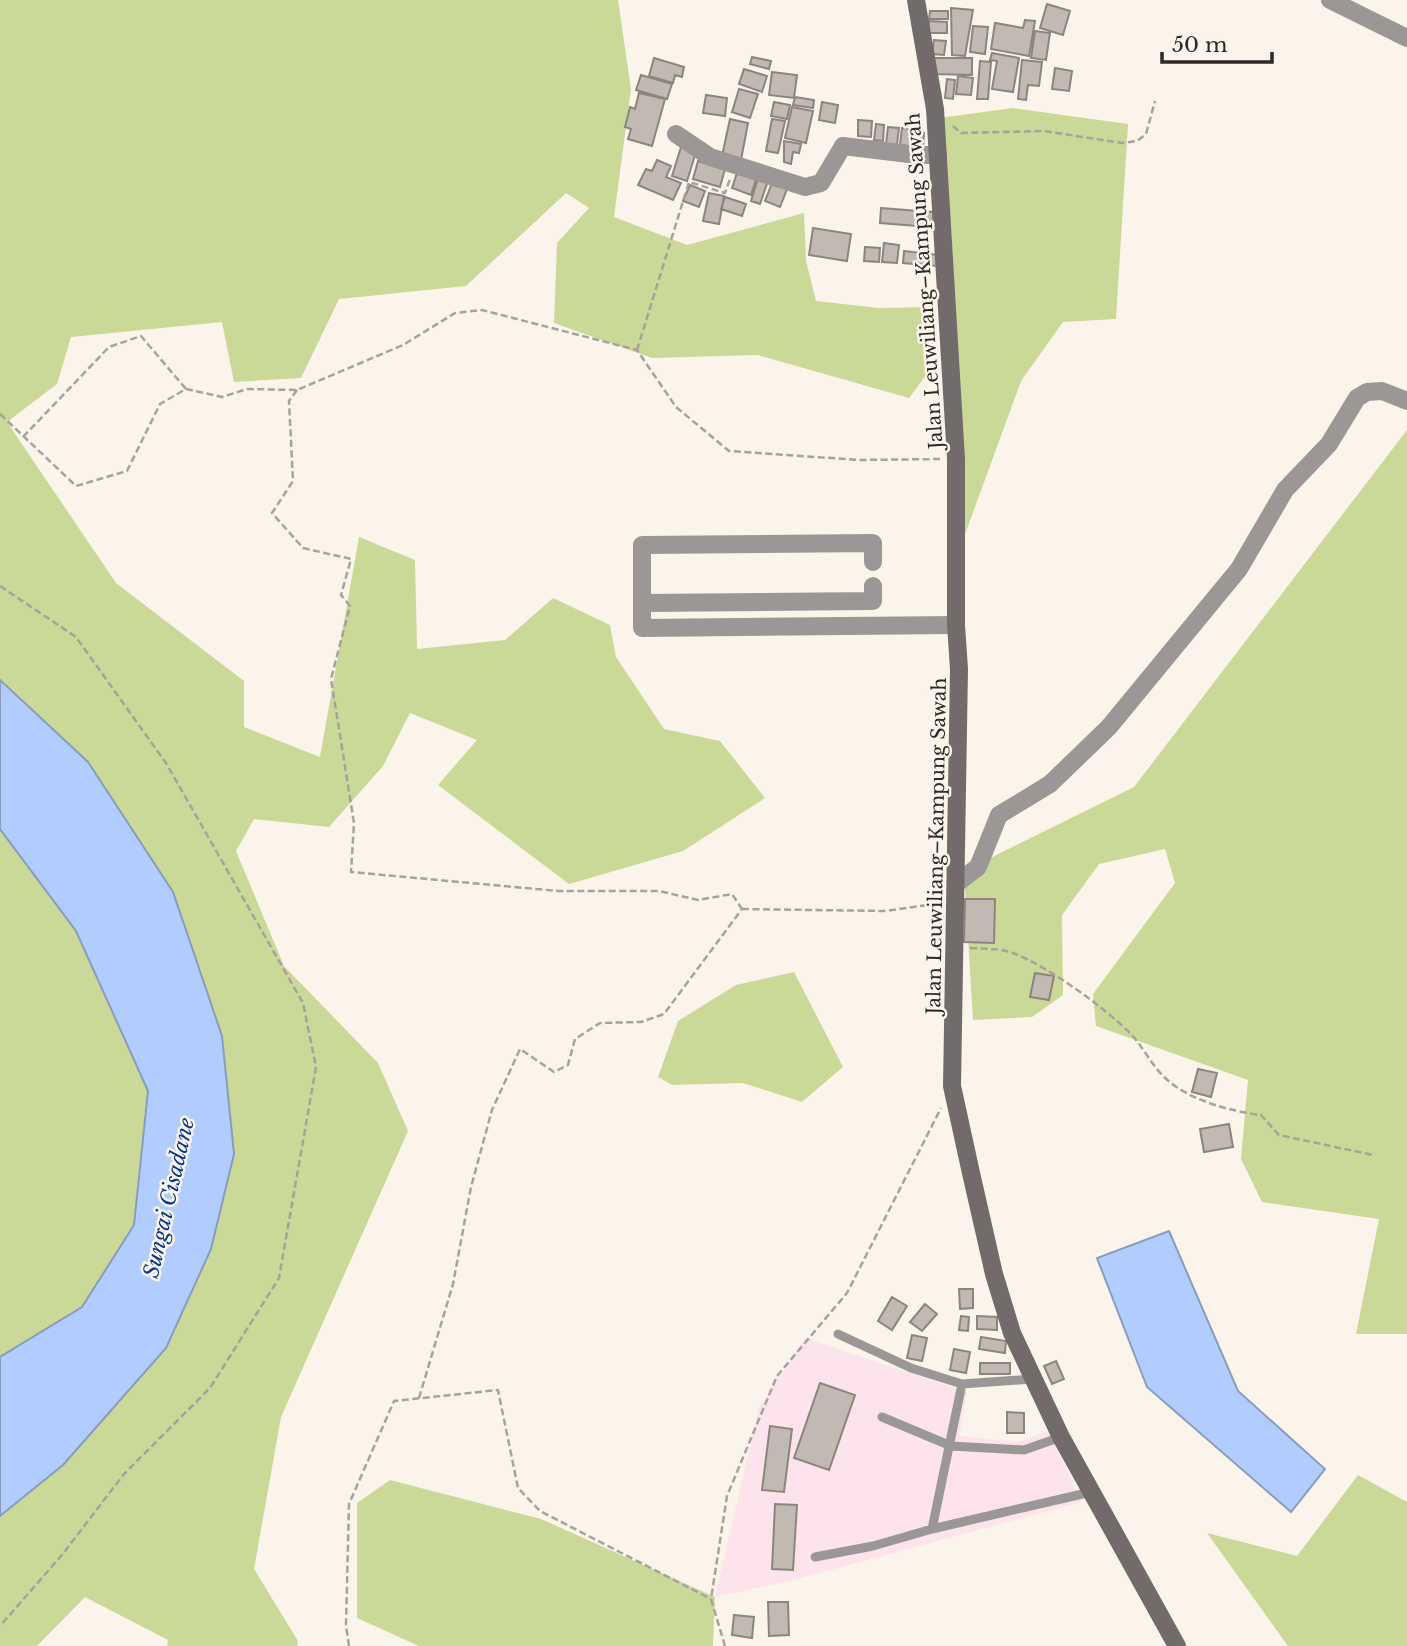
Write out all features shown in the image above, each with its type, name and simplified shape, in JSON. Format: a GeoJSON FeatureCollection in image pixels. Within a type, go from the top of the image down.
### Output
{"type":"FeatureCollection","features":[{"type":"Feature","properties":{"kind":"main road","name":"Jalan Leuwiliang–Kampung Sawah"},"geometry":{"type":"LineString","coordinates":[[916,0],[935,109],[956,459],[956,625],[960,669],[957,948],[952,1086],[994,1274],[1012,1333],[1061,1437],[1177,1646]]}},
{"type":"Feature","properties":{"kind":"street"},"geometry":{"type":"LineString","coordinates":[[1330,0],[1407,38]]}},
{"type":"Feature","properties":{"kind":"street"},"geometry":{"type":"LineString","coordinates":[[676,134],[710,157],[805,187],[821,183],[843,146],[938,155]]}},
{"type":"Feature","properties":{"kind":"street"},"geometry":{"type":"LineString","coordinates":[[957,883],[978,867],[999,815],[1050,784],[1110,727],[1239,569],[1284,490],[1329,444],[1357,398],[1367,392],[1382,391],[1407,401]]}},
{"type":"Feature","properties":{"kind":"street"},"geometry":{"type":"LineString","coordinates":[[873,562],[873,543],[642,545],[642,628],[956,625]]}},
{"type":"Feature","properties":{"kind":"street"},"geometry":{"type":"LineString","coordinates":[[642,603],[873,601],[873,586]]}},
{"type":"Feature","properties":{"kind":"lane"},"geometry":{"type":"LineString","coordinates":[[838,1334],[911,1367],[962,1384],[1033,1379]]}},
{"type":"Feature","properties":{"kind":"lane"},"geometry":{"type":"LineString","coordinates":[[932,1529],[962,1384]]}},
{"type":"Feature","properties":{"kind":"lane"},"geometry":{"type":"LineString","coordinates":[[882,1417],[951,1446],[1024,1450],[1061,1437]]}},
{"type":"Feature","properties":{"kind":"lane"},"geometry":{"type":"LineString","coordinates":[[815,1557],[873,1546],[932,1529],[1091,1492]]}},
{"type":"Feature","properties":{"kind":"path"},"geometry":{"type":"LineString","coordinates":[[935,109],[961,133],[1044,131],[1122,143],[1137,141],[1146,134],[1155,101]]}},
{"type":"Feature","properties":{"kind":"path"},"geometry":{"type":"LineString","coordinates":[[637,350],[689,182],[725,193],[734,166]]}},
{"type":"Feature","properties":{"kind":"path"},"geometry":{"type":"LineString","coordinates":[[23,436],[109,347],[141,336],[186,389],[222,397],[247,389],[298,390],[403,345],[455,313],[482,310],[637,350],[676,407],[729,451],[859,460],[956,459]]}},
{"type":"Feature","properties":{"kind":"path"},"geometry":{"type":"LineString","coordinates":[[0,414],[76,486],[127,471],[160,404],[186,389]]}},
{"type":"Feature","properties":{"kind":"path"},"geometry":{"type":"LineString","coordinates":[[298,390],[289,401],[293,481],[272,513],[303,548],[351,559],[341,595],[350,606],[331,679],[354,823],[351,872],[558,891],[659,891],[698,900],[732,894],[742,909]]}},
{"type":"Feature","properties":{"kind":"path"},"geometry":{"type":"LineString","coordinates":[[0,586],[76,637],[166,763],[303,1003],[316,1068],[279,1278],[209,1388],[124,1474],[62,1555],[0,1626]]}},
{"type":"Feature","properties":{"kind":"path"},"geometry":{"type":"LineString","coordinates":[[742,909],[885,911],[957,901]]}},
{"type":"Feature","properties":{"kind":"path"},"geometry":{"type":"LineString","coordinates":[[419,1398],[453,1284],[471,1187],[492,1110],[520,1049],[554,1072],[568,1065],[575,1039],[600,1023],[640,1022],[664,1014],[742,909]]}},
{"type":"Feature","properties":{"kind":"path"},"geometry":{"type":"LineString","coordinates":[[957,948],[997,949],[1014,954],[1063,980],[1131,1034],[1164,1077],[1189,1094],[1235,1112],[1261,1115],[1279,1135],[1373,1154]]}},
{"type":"Feature","properties":{"kind":"path"},"geometry":{"type":"LineString","coordinates":[[725,1646],[711,1599],[727,1496],[777,1376],[847,1293],[952,1086]]}},
{"type":"Feature","properties":{"kind":"path"},"geometry":{"type":"LineString","coordinates":[[349,1646],[346,1625],[349,1504],[394,1401],[498,1390],[518,1488],[540,1511],[711,1599]]}},
{"type":"Feature","properties":{"kind":"shaded area"},"geometry":{"type":"Polygon","coordinates":[[[805,1338],[967,1392],[959,1436],[1020,1442],[1049,1430],[1081,1502],[790,1581],[715,1597],[759,1407],[805,1338]]]}},
{"type":"Feature","properties":{"kind":"green space"},"geometry":{"type":"Polygon","coordinates":[[[0,0],[618,0],[631,89],[614,217],[687,245],[804,213],[806,261],[816,301],[879,308],[934,307],[933,366],[909,398],[758,355],[652,358],[554,323],[557,243],[589,208],[566,193],[466,286],[339,299],[301,378],[234,382],[222,322],[71,337],[57,384],[7,422],[116,583],[244,681],[244,727],[320,757],[359,537],[415,560],[417,649],[505,640],[553,598],[610,625],[616,657],[664,729],[720,741],[765,798],[683,851],[569,884],[438,785],[477,740],[410,713],[383,766],[329,827],[254,819],[236,851],[284,966],[378,1063],[408,1131],[281,1417],[254,1569],[298,1641],[297,1646],[167,1646],[168,1640],[85,1597],[37,1646],[0,1646],[0,1516],[63,1465],[211,1249],[88,762],[0,680],[0,0]]]}},
{"type":"Feature","properties":{"kind":"green space"},"geometry":{"type":"Polygon","coordinates":[[[1013,108],[1128,124],[1116,319],[1063,322],[1021,381],[956,559],[939,118],[1013,108]]]}},
{"type":"Feature","properties":{"kind":"green space"},"geometry":{"type":"Polygon","coordinates":[[[1407,430],[1407,1334],[1356,1334],[1379,1219],[1262,1202],[1241,1159],[1248,1080],[1096,1026],[1093,994],[1175,883],[1165,849],[1099,864],[1062,915],[1063,995],[1032,1017],[973,1020],[964,871],[1134,787],[1407,430]]]}},
{"type":"Feature","properties":{"kind":"green space"},"geometry":{"type":"Polygon","coordinates":[[[0,829],[76,931],[148,1091],[134,1225],[82,1307],[0,1357],[0,829]]]}},
{"type":"Feature","properties":{"kind":"green space"},"geometry":{"type":"Polygon","coordinates":[[[794,972],[843,1067],[802,1102],[743,1083],[672,1085],[658,1077],[678,1021],[736,985],[794,972]]]}},
{"type":"Feature","properties":{"kind":"green space"},"geometry":{"type":"Polygon","coordinates":[[[1358,1475],[1407,1502],[1407,1646],[1288,1646],[1207,1533],[1297,1556],[1358,1475]]]}},
{"type":"Feature","properties":{"kind":"green space"},"geometry":{"type":"Polygon","coordinates":[[[390,1480],[541,1519],[715,1597],[713,1646],[419,1646],[357,1618],[357,1503],[390,1480]]]}},
{"type":"Feature","properties":{"kind":"water","name":"Sungai Cisadane"},"geometry":{"type":"Polygon","coordinates":[[[0,680],[88,762],[173,892],[222,1036],[234,1154],[211,1249],[166,1348],[63,1465],[0,1516],[0,1357],[82,1307],[134,1225],[148,1091],[76,931],[0,829],[0,680]]]}},
{"type":"Feature","properties":{"kind":"water"},"geometry":{"type":"Polygon","coordinates":[[[1169,1231],[1238,1391],[1325,1469],[1291,1512],[1147,1387],[1097,1258],[1169,1231]]]}},
{"type":"Feature","properties":{"kind":"building"},"geometry":{"type":"Polygon","coordinates":[[[1047,4],[1070,11],[1063,35],[1040,28],[1047,4]]]}},
{"type":"Feature","properties":{"kind":"building"},"geometry":{"type":"Polygon","coordinates":[[[951,8],[973,10],[965,56],[952,55],[951,8]]]}},
{"type":"Feature","properties":{"kind":"building"},"geometry":{"type":"Polygon","coordinates":[[[930,11],[948,11],[948,19],[929,19],[930,11]]]}},
{"type":"Feature","properties":{"kind":"building"},"geometry":{"type":"Polygon","coordinates":[[[1025,20],[1035,21],[1029,56],[991,49],[995,23],[1023,28],[1025,20]]]}},
{"type":"Feature","properties":{"kind":"building"},"geometry":{"type":"Polygon","coordinates":[[[929,21],[947,22],[947,33],[929,33],[929,21]]]}},
{"type":"Feature","properties":{"kind":"building"},"geometry":{"type":"Polygon","coordinates":[[[973,26],[988,27],[985,54],[970,52],[973,26]]]}},
{"type":"Feature","properties":{"kind":"building"},"geometry":{"type":"Polygon","coordinates":[[[1035,31],[1050,33],[1046,60],[1031,58],[1035,31]]]}},
{"type":"Feature","properties":{"kind":"building"},"geometry":{"type":"Polygon","coordinates":[[[934,40],[946,41],[944,55],[932,54],[934,40]]]}},
{"type":"Feature","properties":{"kind":"building"},"geometry":{"type":"Polygon","coordinates":[[[992,53],[1019,58],[1013,92],[992,89],[997,61],[990,60],[992,53]]]}},
{"type":"Feature","properties":{"kind":"building"},"geometry":{"type":"Polygon","coordinates":[[[752,57],[771,61],[769,69],[750,64],[752,57]]]}},
{"type":"Feature","properties":{"kind":"building"},"geometry":{"type":"Polygon","coordinates":[[[654,58],[684,67],[682,77],[675,75],[673,83],[649,76],[654,58]]]}},
{"type":"Feature","properties":{"kind":"building"},"geometry":{"type":"Polygon","coordinates":[[[934,58],[972,58],[972,75],[933,74],[934,58]]]}},
{"type":"Feature","properties":{"kind":"building"},"geometry":{"type":"Polygon","coordinates":[[[1022,60],[1042,62],[1039,86],[1028,85],[1026,100],[1018,99],[1022,60]]]}},
{"type":"Feature","properties":{"kind":"building"},"geometry":{"type":"Polygon","coordinates":[[[980,61],[991,62],[988,99],[977,99],[980,61]]]}},
{"type":"Feature","properties":{"kind":"building"},"geometry":{"type":"Polygon","coordinates":[[[1055,68],[1072,71],[1069,91],[1052,89],[1055,68]]]}},
{"type":"Feature","properties":{"kind":"building"},"geometry":{"type":"Polygon","coordinates":[[[744,69],[767,76],[762,92],[739,84],[744,69]]]}},
{"type":"Feature","properties":{"kind":"building"},"geometry":{"type":"Polygon","coordinates":[[[772,72],[797,75],[794,98],[769,95],[772,72]]]}},
{"type":"Feature","properties":{"kind":"building"},"geometry":{"type":"Polygon","coordinates":[[[641,75],[672,84],[667,99],[636,90],[641,75]]]}},
{"type":"Feature","properties":{"kind":"building"},"geometry":{"type":"Polygon","coordinates":[[[958,76],[973,78],[971,95],[956,94],[958,76]]]}},
{"type":"Feature","properties":{"kind":"building"},"geometry":{"type":"Polygon","coordinates":[[[947,79],[955,80],[953,99],[945,98],[947,79]]]}},
{"type":"Feature","properties":{"kind":"building"},"geometry":{"type":"Polygon","coordinates":[[[739,89],[758,94],[750,118],[732,112],[739,89]]]}},
{"type":"Feature","properties":{"kind":"building"},"geometry":{"type":"Polygon","coordinates":[[[639,93],[665,99],[652,146],[628,139],[631,129],[625,127],[630,107],[635,109],[639,93]]]}},
{"type":"Feature","properties":{"kind":"building"},"geometry":{"type":"Polygon","coordinates":[[[706,95],[727,98],[725,116],[703,113],[706,95]]]}},
{"type":"Feature","properties":{"kind":"building"},"geometry":{"type":"Polygon","coordinates":[[[795,97],[814,100],[813,108],[793,105],[795,97]]]}},
{"type":"Feature","properties":{"kind":"building"},"geometry":{"type":"Polygon","coordinates":[[[774,102],[790,105],[787,119],[771,116],[774,102]]]}},
{"type":"Feature","properties":{"kind":"building"},"geometry":{"type":"Polygon","coordinates":[[[822,102],[838,105],[835,123],[819,120],[822,102]]]}},
{"type":"Feature","properties":{"kind":"building"},"geometry":{"type":"Polygon","coordinates":[[[792,107],[813,111],[806,143],[785,138],[792,107]]]}},
{"type":"Feature","properties":{"kind":"building"},"geometry":{"type":"Polygon","coordinates":[[[730,119],[748,123],[741,160],[722,156],[730,119]]]}},
{"type":"Feature","properties":{"kind":"building"},"geometry":{"type":"Polygon","coordinates":[[[772,119],[785,121],[778,153],[766,151],[772,119]]]}},
{"type":"Feature","properties":{"kind":"building"},"geometry":{"type":"Polygon","coordinates":[[[858,120],[872,121],[871,137],[858,136],[858,120]]]}},
{"type":"Feature","properties":{"kind":"building"},"geometry":{"type":"Polygon","coordinates":[[[876,124],[884,125],[883,141],[874,140],[876,124]]]}},
{"type":"Feature","properties":{"kind":"building"},"geometry":{"type":"Polygon","coordinates":[[[888,127],[899,128],[897,145],[886,144],[888,127]]]}},
{"type":"Feature","properties":{"kind":"building"},"geometry":{"type":"Polygon","coordinates":[[[902,128],[916,130],[914,147],[900,145],[902,128]]]}},
{"type":"Feature","properties":{"kind":"building"},"geometry":{"type":"Polygon","coordinates":[[[919,132],[924,133],[923,146],[917,145],[919,132]]]}},
{"type":"Feature","properties":{"kind":"building"},"geometry":{"type":"Polygon","coordinates":[[[784,141],[801,144],[799,153],[793,152],[791,164],[784,162],[784,141]]]}},
{"type":"Feature","properties":{"kind":"building"},"geometry":{"type":"Polygon","coordinates":[[[681,147],[696,152],[687,181],[672,176],[681,147]]]}},
{"type":"Feature","properties":{"kind":"building"},"geometry":{"type":"Polygon","coordinates":[[[657,160],[671,166],[666,177],[681,183],[673,200],[638,185],[646,169],[652,171],[657,160]]]}},
{"type":"Feature","properties":{"kind":"building"},"geometry":{"type":"Polygon","coordinates":[[[698,161],[725,169],[720,187],[693,179],[698,161]]]}},
{"type":"Feature","properties":{"kind":"building"},"geometry":{"type":"Polygon","coordinates":[[[738,170],[757,177],[751,195],[732,188],[738,170]]]}},
{"type":"Feature","properties":{"kind":"building"},"geometry":{"type":"Polygon","coordinates":[[[759,175],[769,178],[760,204],[751,201],[759,175]]]}},
{"type":"Feature","properties":{"kind":"building"},"geometry":{"type":"Polygon","coordinates":[[[774,178],[789,184],[780,207],[765,201],[774,178]]]}},
{"type":"Feature","properties":{"kind":"building"},"geometry":{"type":"Polygon","coordinates":[[[690,185],[705,191],[699,207],[683,201],[690,185]]]}},
{"type":"Feature","properties":{"kind":"building"},"geometry":{"type":"Polygon","coordinates":[[[709,193],[724,196],[719,224],[703,221],[709,193]]]}},
{"type":"Feature","properties":{"kind":"building"},"geometry":{"type":"Polygon","coordinates":[[[725,197],[746,204],[742,216],[721,209],[725,197]]]}},
{"type":"Feature","properties":{"kind":"building"},"geometry":{"type":"Polygon","coordinates":[[[881,208],[918,211],[917,226],[880,223],[881,208]]]}},
{"type":"Feature","properties":{"kind":"building"},"geometry":{"type":"Polygon","coordinates":[[[920,211],[934,212],[933,226],[919,225],[920,211]]]}},
{"type":"Feature","properties":{"kind":"building"},"geometry":{"type":"Polygon","coordinates":[[[813,228],[851,234],[847,261],[809,255],[813,228]]]}},
{"type":"Feature","properties":{"kind":"building"},"geometry":{"type":"Polygon","coordinates":[[[884,243],[899,245],[897,263],[882,262],[884,243]]]}},
{"type":"Feature","properties":{"kind":"building"},"geometry":{"type":"Polygon","coordinates":[[[865,247],[880,248],[879,262],[864,261],[865,247]]]}},
{"type":"Feature","properties":{"kind":"building"},"geometry":{"type":"Polygon","coordinates":[[[904,251],[939,255],[937,266],[903,263],[904,251]]]}},
{"type":"Feature","properties":{"kind":"building"},"geometry":{"type":"Polygon","coordinates":[[[965,899],[995,899],[994,943],[964,942],[965,899]]]}},
{"type":"Feature","properties":{"kind":"building"},"geometry":{"type":"Polygon","coordinates":[[[1035,973],[1054,976],[1049,1000],[1030,997],[1035,973]]]}},
{"type":"Feature","properties":{"kind":"building"},"geometry":{"type":"Polygon","coordinates":[[[1198,1069],[1217,1073],[1211,1097],[1192,1092],[1198,1069]]]}},
{"type":"Feature","properties":{"kind":"building"},"geometry":{"type":"Polygon","coordinates":[[[1229,1124],[1233,1147],[1204,1152],[1200,1129],[1229,1124]]]}},
{"type":"Feature","properties":{"kind":"building"},"geometry":{"type":"Polygon","coordinates":[[[959,1289],[973,1289],[973,1308],[960,1309],[959,1289]]]}},
{"type":"Feature","properties":{"kind":"building"},"geometry":{"type":"Polygon","coordinates":[[[892,1297],[907,1306],[892,1330],[878,1321],[892,1297]]]}},
{"type":"Feature","properties":{"kind":"building"},"geometry":{"type":"Polygon","coordinates":[[[925,1304],[937,1314],[922,1331],[910,1322],[925,1304]]]}},
{"type":"Feature","properties":{"kind":"building"},"geometry":{"type":"Polygon","coordinates":[[[961,1316],[969,1317],[968,1331],[959,1330],[961,1316]]]}},
{"type":"Feature","properties":{"kind":"building"},"geometry":{"type":"Polygon","coordinates":[[[977,1316],[997,1317],[997,1330],[977,1329],[977,1316]]]}},
{"type":"Feature","properties":{"kind":"building"},"geometry":{"type":"Polygon","coordinates":[[[912,1335],[927,1338],[922,1361],[907,1358],[912,1335]]]}},
{"type":"Feature","properties":{"kind":"building"},"geometry":{"type":"Polygon","coordinates":[[[981,1337],[1006,1341],[1005,1353],[979,1349],[981,1337]]]}},
{"type":"Feature","properties":{"kind":"building"},"geometry":{"type":"Polygon","coordinates":[[[954,1349],[970,1352],[966,1373],[950,1370],[954,1349]]]}},
{"type":"Feature","properties":{"kind":"building"},"geometry":{"type":"Polygon","coordinates":[[[1056,1361],[1064,1379],[1052,1384],[1044,1366],[1056,1361]]]}},
{"type":"Feature","properties":{"kind":"building"},"geometry":{"type":"Polygon","coordinates":[[[980,1363],[1010,1363],[1010,1374],[980,1374],[980,1363]]]}},
{"type":"Feature","properties":{"kind":"building"},"geometry":{"type":"Polygon","coordinates":[[[820,1383],[855,1395],[829,1470],[794,1458],[820,1383]]]}},
{"type":"Feature","properties":{"kind":"building"},"geometry":{"type":"Polygon","coordinates":[[[1007,1412],[1024,1413],[1024,1433],[1007,1433],[1007,1412]]]}},
{"type":"Feature","properties":{"kind":"building"},"geometry":{"type":"Polygon","coordinates":[[[770,1426],[792,1429],[784,1492],[762,1490],[770,1426]]]}},
{"type":"Feature","properties":{"kind":"building"},"geometry":{"type":"Polygon","coordinates":[[[775,1504],[797,1505],[793,1570],[772,1569],[775,1504]]]}},
{"type":"Feature","properties":{"kind":"building"},"geometry":{"type":"Polygon","coordinates":[[[768,1602],[788,1602],[789,1635],[769,1636],[768,1602]]]}},
{"type":"Feature","properties":{"kind":"building"},"geometry":{"type":"Polygon","coordinates":[[[734,1615],[754,1617],[752,1638],[732,1635],[734,1615]]]}}]}
